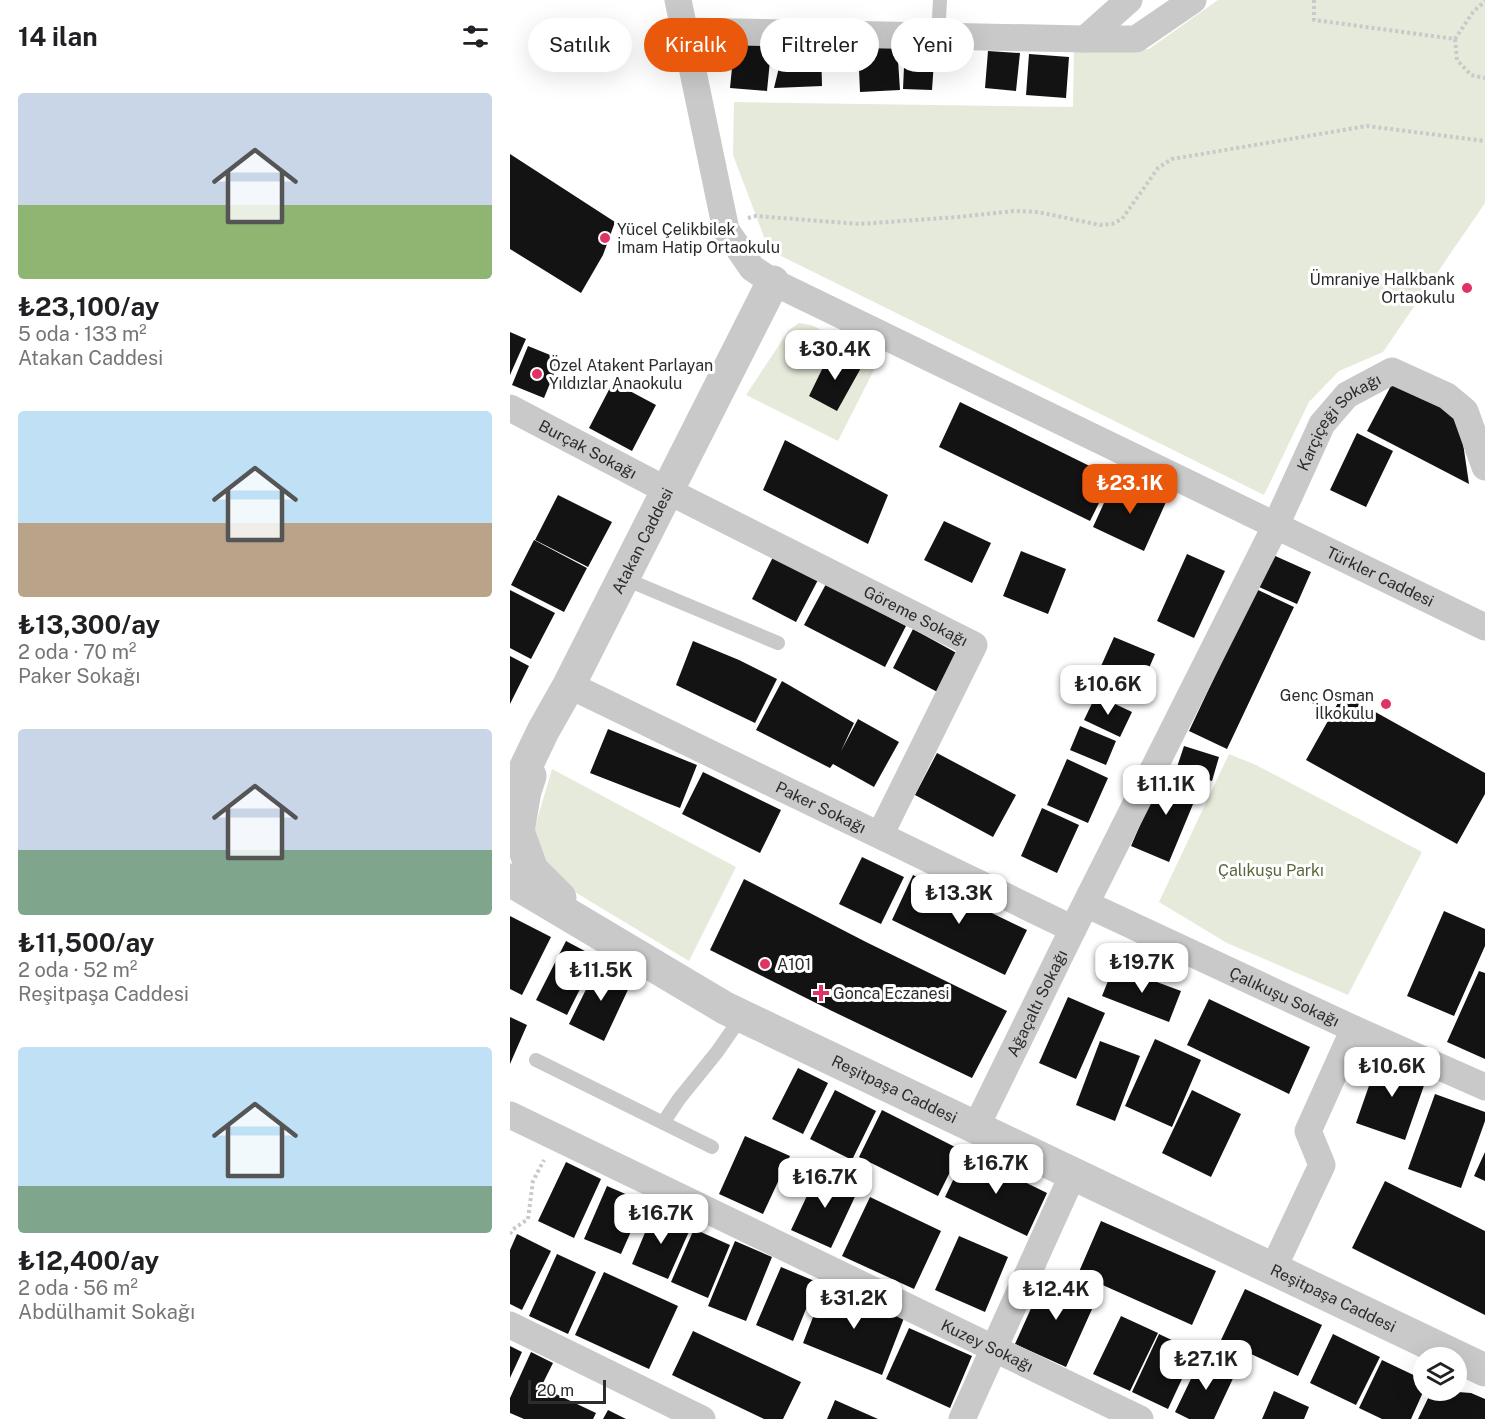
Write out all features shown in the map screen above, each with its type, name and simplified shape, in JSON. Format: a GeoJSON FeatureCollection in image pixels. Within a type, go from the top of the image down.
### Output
{"type":"FeatureCollection","features":[{"type":"Feature","properties":{"kind":"street"},"geometry":{"type":"LineString","coordinates":[[678,0],[681,18]]}},
{"type":"Feature","properties":{"kind":"street"},"geometry":{"type":"LineString","coordinates":[[1085,39],[1129,0]]}},
{"type":"Feature","properties":{"kind":"street"},"geometry":{"type":"LineString","coordinates":[[974,37],[1136,39],[1193,0]]}},
{"type":"Feature","properties":{"kind":"street"},"geometry":{"type":"LineString","coordinates":[[748,32],[891,35]]}},
{"type":"Feature","properties":{"kind":"street"},"geometry":{"type":"LineString","coordinates":[[693,72],[726,230],[752,268],[773,282],[1276,525]]}},
{"type":"Feature","properties":{"kind":"street","name":"Atakan Caddesi"},"geometry":{"type":"LineString","coordinates":[[510,800],[543,731],[569,685],[773,282]]}},
{"type":"Feature","properties":{"kind":"street","name":"Karçiçeği Sokağı"},"geometry":{"type":"LineString","coordinates":[[1276,525],[1322,424],[1347,395],[1392,371],[1447,396],[1465,411],[1485,467]]}},
{"type":"Feature","properties":{"kind":"street","name":"Burçak Sokağı"},"geometry":{"type":"LineString","coordinates":[[510,408],[668,491]]}},
{"type":"Feature","properties":{"kind":"street","name":"Göreme Sokağı"},"geometry":{"type":"LineString","coordinates":[[668,491],[974,645],[880,835]]}},
{"type":"Feature","properties":{"kind":"street","name":"Türkler Caddesi"},"geometry":{"type":"LineString","coordinates":[[1276,525],[1485,627]]}},
{"type":"Feature","properties":{"kind":"street","name":"Ağaçaltı Sokağı"},"geometry":{"type":"LineString","coordinates":[[976,1127],[1276,525]]}},
{"type":"Feature","properties":{"kind":"street","name":"Paker Sokağı"},"geometry":{"type":"LineString","coordinates":[[569,685],[1073,929]]}},
{"type":"Feature","properties":{"kind":"street"},"geometry":{"type":"LineString","coordinates":[[543,731],[525,791],[518,831],[532,870],[595,931]]}},
{"type":"Feature","properties":{"kind":"street","name":"Reşitpaşa Caddesi"},"geometry":{"type":"LineString","coordinates":[[510,880],[725,1008],[1485,1370]]}},
{"type":"Feature","properties":{"kind":"street","name":"Çalıkuşu Sokağı"},"geometry":{"type":"LineString","coordinates":[[1086,904],[1354,1029],[1485,1087]]}},
{"type":"Feature","properties":{"kind":"street"},"geometry":{"type":"LineString","coordinates":[[1273,1269],[1322,1165],[1308,1131],[1354,1029]]}},
{"type":"Feature","properties":{"kind":"street","name":"Kuzey Sokağı"},"geometry":{"type":"LineString","coordinates":[[510,1115],[1140,1419]]}},
{"type":"Feature","properties":{"kind":"street"},"geometry":{"type":"LineString","coordinates":[[962,1419],[1072,1174]]}},
{"type":"Feature","properties":{"kind":"street"},"geometry":{"type":"LineString","coordinates":[[510,1325],[702,1419]]}},
{"type":"Feature","properties":{"kind":"lane"},"geometry":{"type":"LineString","coordinates":[[939,18],[940,0]]}},
{"type":"Feature","properties":{"kind":"lane"},"geometry":{"type":"LineString","coordinates":[[623,578],[778,643]]}},
{"type":"Feature","properties":{"kind":"lane"},"geometry":{"type":"LineString","coordinates":[[663,1123],[742,1016]]}},
{"type":"Feature","properties":{"kind":"lane"},"geometry":{"type":"LineString","coordinates":[[536,1060],[712,1147]]}},
{"type":"Feature","properties":{"kind":"path"},"geometry":{"type":"LineString","coordinates":[[1314,0],[1314,20],[1455,39]]}},
{"type":"Feature","properties":{"kind":"path"},"geometry":{"type":"LineString","coordinates":[[1485,1],[1473,12],[1455,39],[1457,60],[1471,75],[1485,78]]}},
{"type":"Feature","properties":{"kind":"path"},"geometry":{"type":"LineString","coordinates":[[725,225],[756,216],[859,224],[1014,211],[1038,212],[1100,225],[1112,224],[1122,219],[1158,168],[1172,159],[1367,126],[1485,141]]}},
{"type":"Feature","properties":{"kind":"path"},"geometry":{"type":"LineString","coordinates":[[510,1234],[528,1219],[533,1181],[555,1138]]}},
{"type":"Feature","properties":{"kind":"green space"},"geometry":{"type":"Polygon","coordinates":[[[1218,0],[1485,0],[1485,203],[1383,352],[1339,371],[1309,402],[1264,495],[769,250],[733,155],[734,102],[1073,107],[1074,49],[1149,49],[1218,0]]]}},
{"type":"Feature","properties":{"kind":"green space"},"geometry":{"type":"Polygon","coordinates":[[[799,323],[811,325],[880,358],[838,441],[746,395],[789,330],[799,323]]]}},
{"type":"Feature","properties":{"kind":"green space","name":"Çalıkuşu Parkı"},"geometry":{"type":"Polygon","coordinates":[[[1229,754],[1256,765],[1422,852],[1348,995],[1227,943],[1159,902],[1229,754]]]}},
{"type":"Feature","properties":{"kind":"green space"},"geometry":{"type":"Polygon","coordinates":[[[552,769],[736,867],[689,961],[550,877],[532,837],[552,769]]]}},
{"type":"Feature","properties":{"kind":"building"},"geometry":{"type":"Polygon","coordinates":[[[748,38],[760,39],[760,72],[769,72],[767,91],[730,88],[732,72],[748,72],[748,38]]]}},
{"type":"Feature","properties":{"kind":"building"},"geometry":{"type":"Polygon","coordinates":[[[879,45],[891,45],[891,72],[899,72],[900,90],[860,92],[859,72],[879,72],[879,45]]]}},
{"type":"Feature","properties":{"kind":"building"},"geometry":{"type":"Polygon","coordinates":[[[988,51],[1020,53],[1016,91],[985,88],[988,51]]]}},
{"type":"Feature","properties":{"kind":"building"},"geometry":{"type":"Polygon","coordinates":[[[1029,54],[1069,57],[1066,98],[1026,95],[1029,54]]]}},
{"type":"Feature","properties":{"kind":"building"},"geometry":{"type":"Polygon","coordinates":[[[778,72],[822,72],[822,86],[774,88],[778,72]]]}},
{"type":"Feature","properties":{"kind":"building"},"geometry":{"type":"Polygon","coordinates":[[[904,72],[933,72],[932,90],[903,89],[904,72]]]}},
{"type":"Feature","properties":{"kind":"building","name":"Yücel Çelikbilek İmam Hatip Ortaokulu"},"geometry":{"type":"Polygon","coordinates":[[[510,154],[615,222],[603,255],[581,293],[510,249],[510,154]]]}},
{"type":"Feature","properties":{"kind":"building"},"geometry":{"type":"Polygon","coordinates":[[[510,332],[526,339],[510,375],[510,332]]]}},
{"type":"Feature","properties":{"kind":"building"},"geometry":{"type":"Polygon","coordinates":[[[528,346],[560,359],[544,398],[512,385],[528,346]]]}},
{"type":"Feature","properties":{"kind":"building"},"geometry":{"type":"Polygon","coordinates":[[[831,351],[862,366],[837,411],[809,396],[831,351]]]}},
{"type":"Feature","properties":{"kind":"building"},"geometry":{"type":"Polygon","coordinates":[[[613,382],[656,405],[632,451],[589,428],[613,382]]]}},
{"type":"Feature","properties":{"kind":"building"},"geometry":{"type":"Polygon","coordinates":[[[1393,382],[1459,416],[1469,484],[1367,431],[1393,382]]]}},
{"type":"Feature","properties":{"kind":"building"},"geometry":{"type":"Polygon","coordinates":[[[960,402],[1112,477],[1090,521],[939,447],[960,402]]]}},
{"type":"Feature","properties":{"kind":"building"},"geometry":{"type":"Polygon","coordinates":[[[1357,433],[1393,451],[1366,507],[1330,490],[1357,433]]]}},
{"type":"Feature","properties":{"kind":"building"},"geometry":{"type":"Polygon","coordinates":[[[785,440],[888,495],[868,544],[763,490],[785,440]]]}},
{"type":"Feature","properties":{"kind":"building"},"geometry":{"type":"Polygon","coordinates":[[[1115,479],[1166,502],[1144,551],[1093,527],[1115,479]]]}},
{"type":"Feature","properties":{"kind":"building"},"geometry":{"type":"Polygon","coordinates":[[[558,495],[612,522],[588,567],[535,540],[558,495]]]}},
{"type":"Feature","properties":{"kind":"building"},"geometry":{"type":"Polygon","coordinates":[[[944,521],[991,543],[972,583],[924,560],[944,521]]]}},
{"type":"Feature","properties":{"kind":"building"},"geometry":{"type":"Polygon","coordinates":[[[534,540],[587,568],[564,612],[511,585],[534,540]]]}},
{"type":"Feature","properties":{"kind":"building"},"geometry":{"type":"Polygon","coordinates":[[[1021,551],[1066,569],[1048,614],[1003,596],[1021,551]]]}},
{"type":"Feature","properties":{"kind":"building"},"geometry":{"type":"Polygon","coordinates":[[[1187,554],[1225,571],[1194,638],[1157,621],[1187,554]]]}},
{"type":"Feature","properties":{"kind":"building"},"geometry":{"type":"Polygon","coordinates":[[[774,555],[819,578],[796,622],[752,599],[774,555]]]}},
{"type":"Feature","properties":{"kind":"building"},"geometry":{"type":"Polygon","coordinates":[[[1273,555],[1311,572],[1297,604],[1259,587],[1273,555]]]}},
{"type":"Feature","properties":{"kind":"building"},"geometry":{"type":"Polygon","coordinates":[[[826,584],[906,626],[885,667],[804,625],[826,584]]]}},
{"type":"Feature","properties":{"kind":"building"},"geometry":{"type":"Polygon","coordinates":[[[1256,589],[1294,607],[1227,749],[1189,731],[1256,589]]]}},
{"type":"Feature","properties":{"kind":"building"},"geometry":{"type":"Polygon","coordinates":[[[510,590],[555,613],[531,659],[510,648],[510,590]]]}},
{"type":"Feature","properties":{"kind":"building"},"geometry":{"type":"Polygon","coordinates":[[[913,629],[962,656],[941,694],[893,668],[913,629]]]}},
{"type":"Feature","properties":{"kind":"building"},"geometry":{"type":"Polygon","coordinates":[[[1114,637],[1155,654],[1135,701],[1093,684],[1114,637]]]}},
{"type":"Feature","properties":{"kind":"building"},"geometry":{"type":"Polygon","coordinates":[[[693,641],[777,679],[755,723],[676,685],[693,641]]]}},
{"type":"Feature","properties":{"kind":"building"},"geometry":{"type":"Polygon","coordinates":[[[510,656],[529,666],[510,704],[510,656]]]}},
{"type":"Feature","properties":{"kind":"building"},"geometry":{"type":"Polygon","coordinates":[[[782,681],[854,723],[841,751],[858,719],[899,742],[874,787],[833,764],[830,768],[756,730],[782,681]]]}},
{"type":"Feature","properties":{"kind":"building"},"geometry":{"type":"Polygon","coordinates":[[[1343,694],[1485,773],[1485,794],[1457,844],[1306,760],[1343,694]]]}},
{"type":"Feature","properties":{"kind":"building"},"geometry":{"type":"Polygon","coordinates":[[[1096,695],[1132,712],[1120,737],[1084,720],[1096,695]]]}},
{"type":"Feature","properties":{"kind":"building"},"geometry":{"type":"Polygon","coordinates":[[[1080,726],[1116,741],[1106,765],[1070,750],[1080,726]]]}},
{"type":"Feature","properties":{"kind":"building"},"geometry":{"type":"Polygon","coordinates":[[[608,729],[697,765],[680,808],[590,773],[608,729]]]}},
{"type":"Feature","properties":{"kind":"building"},"geometry":{"type":"Polygon","coordinates":[[[1184,746],[1219,757],[1212,781],[1176,770],[1184,746]]]}},
{"type":"Feature","properties":{"kind":"building"},"geometry":{"type":"Polygon","coordinates":[[[937,753],[1016,795],[993,837],[915,795],[937,753]]]}},
{"type":"Feature","properties":{"kind":"building"},"geometry":{"type":"Polygon","coordinates":[[[1067,759],[1108,778],[1088,823],[1047,805],[1067,759]]]}},
{"type":"Feature","properties":{"kind":"building"},"geometry":{"type":"Polygon","coordinates":[[[1164,769],[1201,785],[1169,862],[1131,846],[1164,769]]]}},
{"type":"Feature","properties":{"kind":"building"},"geometry":{"type":"Polygon","coordinates":[[[703,772],[781,810],[760,853],[682,814],[703,772]]]}},
{"type":"Feature","properties":{"kind":"building"},"geometry":{"type":"Polygon","coordinates":[[[1042,808],[1079,825],[1057,873],[1021,856],[1042,808]]]}},
{"type":"Feature","properties":{"kind":"building"},"geometry":{"type":"Polygon","coordinates":[[[862,857],[904,877],[881,924],[839,904],[862,857]]]}},
{"type":"Feature","properties":{"kind":"building"},"geometry":{"type":"Polygon","coordinates":[[[913,875],[1027,930],[1005,975],[892,920],[913,875]]]}},
{"type":"Feature","properties":{"kind":"building"},"geometry":{"type":"Polygon","coordinates":[[[744,879],[1007,1011],[972,1078],[710,950],[744,879]]]}},
{"type":"Feature","properties":{"kind":"building"},"geometry":{"type":"Polygon","coordinates":[[[1444,911],[1485,929],[1485,946],[1454,1016],[1407,996],[1444,911]]]}},
{"type":"Feature","properties":{"kind":"building"},"geometry":{"type":"Polygon","coordinates":[[[510,916],[551,937],[522,995],[510,989],[510,916]]]}},
{"type":"Feature","properties":{"kind":"building"},"geometry":{"type":"Polygon","coordinates":[[[566,941],[596,957],[567,1015],[536,1000],[566,941]]]}},
{"type":"Feature","properties":{"kind":"building"},"geometry":{"type":"Polygon","coordinates":[[[599,963],[633,979],[604,1041],[569,1024],[599,963]]]}},
{"type":"Feature","properties":{"kind":"building"},"geometry":{"type":"Polygon","coordinates":[[[1114,966],[1181,991],[1169,1022],[1102,996],[1114,966]]]}},
{"type":"Feature","properties":{"kind":"building"},"geometry":{"type":"Polygon","coordinates":[[[1479,971],[1485,973],[1485,1059],[1447,1042],[1479,971]]]}},
{"type":"Feature","properties":{"kind":"building"},"geometry":{"type":"Polygon","coordinates":[[[1068,997],[1105,1013],[1076,1079],[1039,1063],[1068,997]]]}},
{"type":"Feature","properties":{"kind":"building"},"geometry":{"type":"Polygon","coordinates":[[[1209,999],[1310,1047],[1289,1094],[1187,1045],[1209,999]]]}},
{"type":"Feature","properties":{"kind":"building"},"geometry":{"type":"Polygon","coordinates":[[[510,1017],[527,1025],[510,1064],[510,1017]]]}},
{"type":"Feature","properties":{"kind":"building"},"geometry":{"type":"Polygon","coordinates":[[[1155,1039],[1201,1060],[1172,1127],[1125,1106],[1155,1039]]]}},
{"type":"Feature","properties":{"kind":"building"},"geometry":{"type":"Polygon","coordinates":[[[1100,1041],[1140,1056],[1115,1121],[1076,1105],[1100,1041]]]}},
{"type":"Feature","properties":{"kind":"building"},"geometry":{"type":"Polygon","coordinates":[[[1379,1057],[1428,1074],[1405,1140],[1356,1123],[1379,1057]]]}},
{"type":"Feature","properties":{"kind":"building"},"geometry":{"type":"Polygon","coordinates":[[[798,1068],[828,1083],[803,1134],[772,1119],[798,1068]]]}},
{"type":"Feature","properties":{"kind":"building"},"geometry":{"type":"Polygon","coordinates":[[[835,1090],[876,1111],[852,1160],[810,1139],[835,1090]]]}},
{"type":"Feature","properties":{"kind":"building"},"geometry":{"type":"Polygon","coordinates":[[[1192,1090],[1241,1114],[1211,1177],[1162,1153],[1192,1090]]]}},
{"type":"Feature","properties":{"kind":"building"},"geometry":{"type":"Polygon","coordinates":[[[1435,1094],[1485,1112],[1485,1121],[1461,1188],[1408,1169],[1435,1094]]]}},
{"type":"Feature","properties":{"kind":"building"},"geometry":{"type":"Polygon","coordinates":[[[882,1110],[961,1150],[938,1196],[859,1157],[882,1110]]]}},
{"type":"Feature","properties":{"kind":"building"},"geometry":{"type":"Polygon","coordinates":[[[745,1136],[790,1156],[763,1214],[719,1194],[745,1136]]]}},
{"type":"Feature","properties":{"kind":"building"},"geometry":{"type":"Polygon","coordinates":[[[1485,1152],[1485,1181],[1474,1176],[1485,1152]]]}},
{"type":"Feature","properties":{"kind":"building"},"geometry":{"type":"Polygon","coordinates":[[[966,1153],[1047,1193],[1027,1236],[945,1197],[966,1153]]]}},
{"type":"Feature","properties":{"kind":"building"},"geometry":{"type":"Polygon","coordinates":[[[566,1162],[601,1179],[574,1238],[538,1221],[566,1162]]]}},
{"type":"Feature","properties":{"kind":"building"},"geometry":{"type":"Polygon","coordinates":[[[819,1170],[859,1188],[831,1248],[791,1230],[819,1170]]]}},
{"type":"Feature","properties":{"kind":"building"},"geometry":{"type":"Polygon","coordinates":[[[1385,1181],[1485,1231],[1485,1315],[1352,1248],[1385,1181]]]}},
{"type":"Feature","properties":{"kind":"building"},"geometry":{"type":"Polygon","coordinates":[[[607,1186],[644,1202],[621,1254],[584,1239],[607,1186]]]}},
{"type":"Feature","properties":{"kind":"building"},"geometry":{"type":"Polygon","coordinates":[[[870,1197],[941,1231],[914,1289],[842,1256],[870,1197]]]}},
{"type":"Feature","properties":{"kind":"building"},"geometry":{"type":"Polygon","coordinates":[[[654,1211],[691,1227],[668,1279],[632,1264],[654,1211]]]}},
{"type":"Feature","properties":{"kind":"building"},"geometry":{"type":"Polygon","coordinates":[[[1101,1221],[1216,1271],[1192,1325],[1078,1274],[1101,1221]]]}},
{"type":"Feature","properties":{"kind":"building"},"geometry":{"type":"Polygon","coordinates":[[[694,1229],[730,1245],[708,1298],[671,1282],[694,1229]]]}},
{"type":"Feature","properties":{"kind":"building"},"geometry":{"type":"Polygon","coordinates":[[[517,1234],[551,1251],[522,1310],[510,1304],[510,1250],[517,1234]]]}},
{"type":"Feature","properties":{"kind":"building"},"geometry":{"type":"Polygon","coordinates":[[[959,1236],[1008,1257],[985,1312],[935,1290],[959,1236]]]}},
{"type":"Feature","properties":{"kind":"building"},"geometry":{"type":"Polygon","coordinates":[[[735,1241],[772,1257],[746,1321],[708,1306],[735,1241]]]}},
{"type":"Feature","properties":{"kind":"building"},"geometry":{"type":"Polygon","coordinates":[[[557,1254],[596,1272],[568,1334],[529,1316],[557,1254]]]}},
{"type":"Feature","properties":{"kind":"building"},"geometry":{"type":"Polygon","coordinates":[[[781,1267],[817,1282],[793,1341],[756,1325],[781,1267]]]}},
{"type":"Feature","properties":{"kind":"building"},"geometry":{"type":"Polygon","coordinates":[[[604,1272],[678,1306],[649,1369],[575,1335],[604,1272]]]}},
{"type":"Feature","properties":{"kind":"building"},"geometry":{"type":"Polygon","coordinates":[[[1046,1275],[1097,1298],[1066,1367],[1015,1344],[1046,1275]]]}},
{"type":"Feature","properties":{"kind":"building"},"geometry":{"type":"Polygon","coordinates":[[[825,1286],[904,1318],[882,1375],[803,1343],[825,1286]]]}},
{"type":"Feature","properties":{"kind":"building"},"geometry":{"type":"Polygon","coordinates":[[[1245,1289],[1322,1325],[1298,1376],[1221,1340],[1245,1289]]]}},
{"type":"Feature","properties":{"kind":"building"},"geometry":{"type":"Polygon","coordinates":[[[1121,1316],[1158,1333],[1130,1391],[1093,1374],[1121,1316]]]}},
{"type":"Feature","properties":{"kind":"building"},"geometry":{"type":"Polygon","coordinates":[[[909,1328],[972,1356],[950,1408],[886,1379],[909,1328]]]}},
{"type":"Feature","properties":{"kind":"building"},"geometry":{"type":"Polygon","coordinates":[[[693,1331],[801,1382],[783,1419],[764,1419],[672,1375],[693,1331]]]}},
{"type":"Feature","properties":{"kind":"building"},"geometry":{"type":"Polygon","coordinates":[[[1159,1334],[1195,1351],[1168,1409],[1132,1392],[1159,1334]]]}},
{"type":"Feature","properties":{"kind":"building"},"geometry":{"type":"Polygon","coordinates":[[[1333,1334],[1380,1357],[1356,1405],[1310,1383],[1333,1334]]]}},
{"type":"Feature","properties":{"kind":"building"},"geometry":{"type":"Polygon","coordinates":[[[510,1346],[522,1352],[510,1378],[510,1346]]]}},
{"type":"Feature","properties":{"kind":"building"},"geometry":{"type":"Polygon","coordinates":[[[531,1352],[553,1363],[541,1387],[596,1413],[593,1419],[524,1419],[510,1413],[510,1398],[531,1352]]]}},
{"type":"Feature","properties":{"kind":"building"},"geometry":{"type":"Polygon","coordinates":[[[1202,1356],[1236,1372],[1214,1419],[1189,1419],[1175,1412],[1202,1356]]]}},
{"type":"Feature","properties":{"kind":"building"},"geometry":{"type":"Polygon","coordinates":[[[1382,1360],[1413,1375],[1413,1401],[1419,1401],[1411,1419],[1382,1419],[1359,1408],[1382,1360]]]}},
{"type":"Feature","properties":{"kind":"building"},"geometry":{"type":"Polygon","coordinates":[[[1274,1391],[1309,1407],[1304,1419],[1262,1419],[1274,1391]]]}},
{"type":"Feature","properties":{"kind":"building"},"geometry":{"type":"Polygon","coordinates":[[[1467,1393],[1485,1399],[1485,1419],[1418,1419],[1427,1401],[1467,1401],[1467,1393]]]}},
{"type":"Feature","properties":{"kind":"building"},"geometry":{"type":"Polygon","coordinates":[[[835,1400],[878,1419],[827,1419],[835,1400]]]}},
{"type":"Feature","properties":{"kind":"building"},"geometry":{"type":"Polygon","coordinates":[[[608,1410],[626,1419],[603,1419],[608,1410]]]}},
{"type":"Feature","properties":{"kind":"place","name":"Yücel Çelikbilek İmam Hatip Ortaokulu"},"geometry":{"type":"Point","coordinates":[605,238]}},
{"type":"Feature","properties":{"kind":"place","name":"Ümraniye Halkbank Ortaokulu"},"geometry":{"type":"Point","coordinates":[1467,288]}},
{"type":"Feature","properties":{"kind":"place","name":"Özel Atakent Parlayan Yıldızlar Anaokulu"},"geometry":{"type":"Point","coordinates":[537,374]}},
{"type":"Feature","properties":{"kind":"place","name":"Genç Osman İlkokulu"},"geometry":{"type":"Point","coordinates":[1386,704]}},
{"type":"Feature","properties":{"kind":"place","name":"A101"},"geometry":{"type":"Point","coordinates":[765,964]}},
{"type":"Feature","properties":{"kind":"place","name":"Gonca Eczanesi"},"geometry":{"type":"Point","coordinates":[821,993]}}]}
